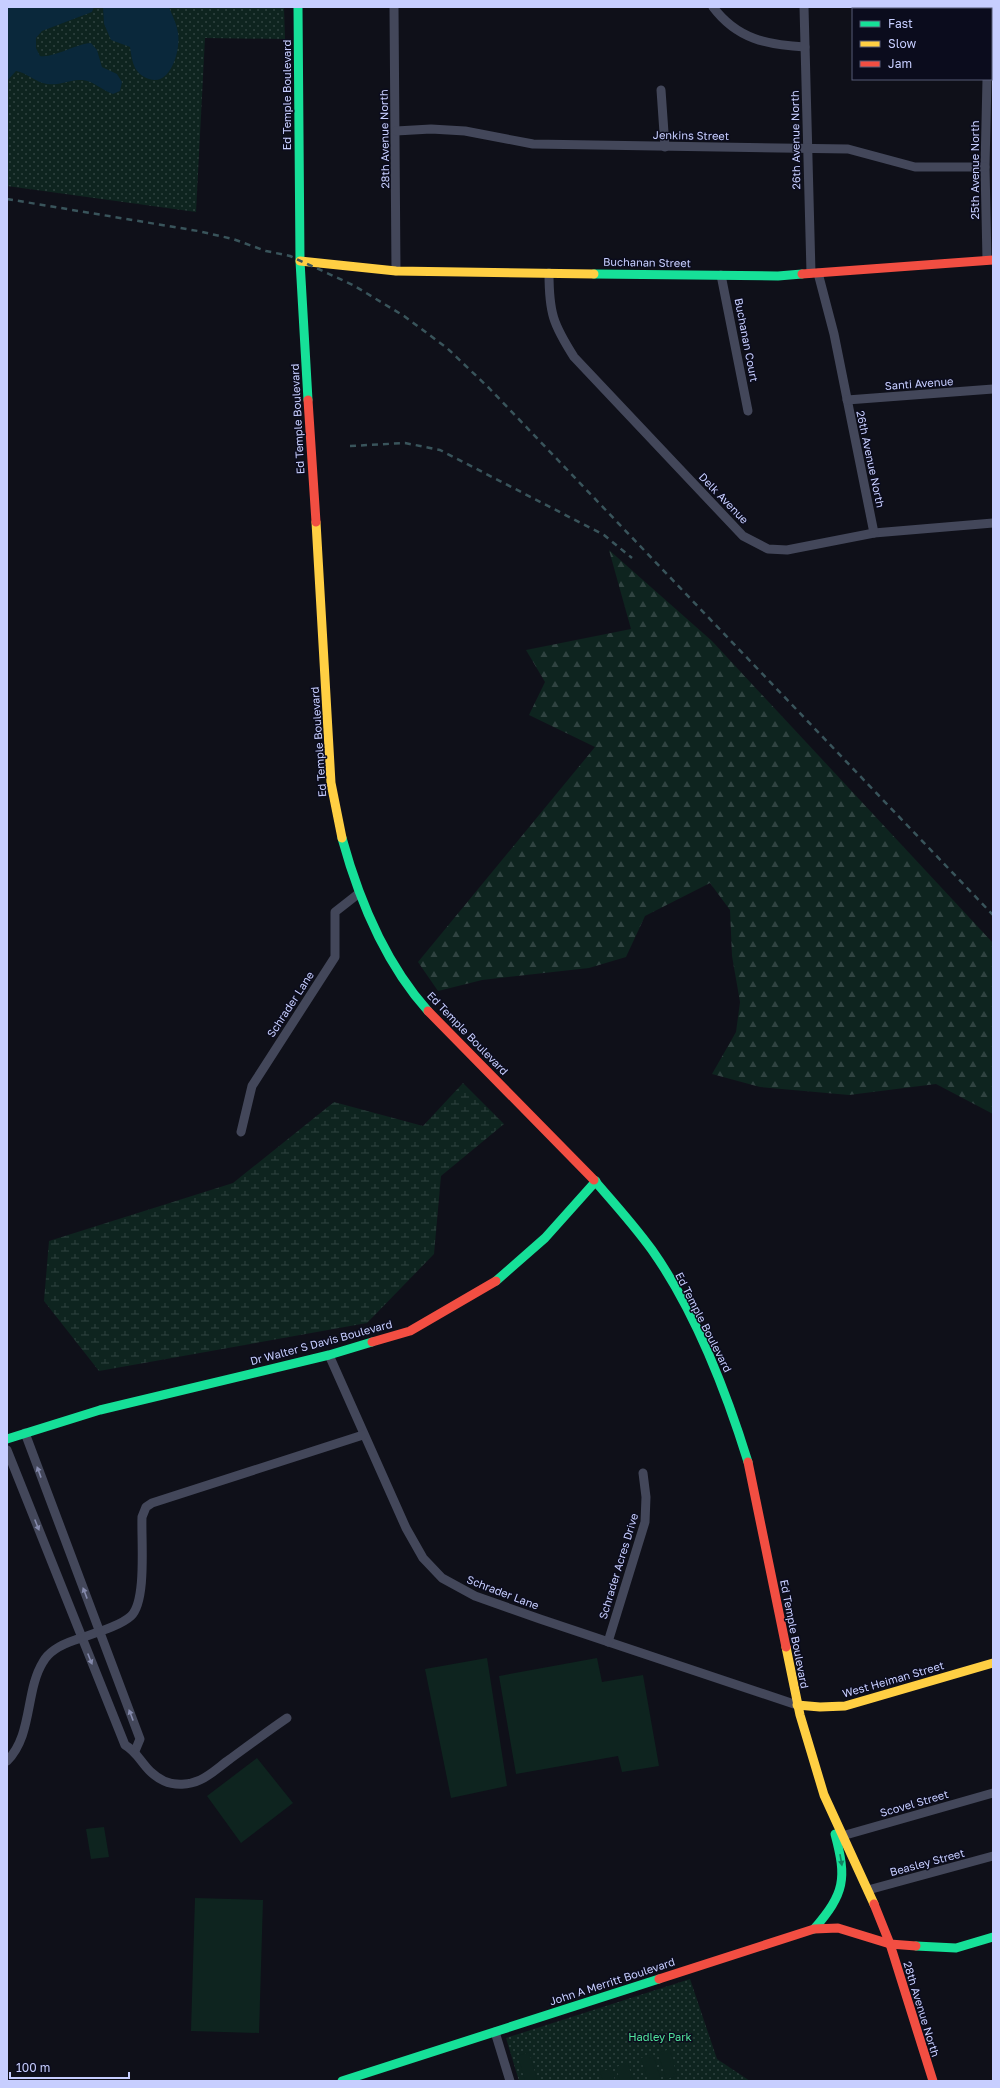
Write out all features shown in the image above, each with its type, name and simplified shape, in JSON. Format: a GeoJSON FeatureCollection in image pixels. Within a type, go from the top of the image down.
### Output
{"type":"FeatureCollection","features":[{"type":"Feature","properties":{"kind":"main road","name":"Ed Temple Boulevard"},"geometry":{"type":"LineString","coordinates":[[298,7],[300,261],[332,783],[338,827],[358,894],[374,930],[406,984],[434,1017],[596,1181],[646,1242],[677,1292],[713,1362],[744,1448],[754,1485],[797,1705],[824,1795],[868,1890],[890,1944]]}},
{"type":"Feature","properties":{"kind":"main road","name":"Buchanan Street"},"geometry":{"type":"LineString","coordinates":[[300,261],[396,271],[778,276],[990,260]]}},
{"type":"Feature","properties":{"kind":"main road","name":"Dr Walter S Davis Boulevard"},"geometry":{"type":"LineString","coordinates":[[7,1440],[100,1410],[329,1355],[410,1331],[491,1284],[545,1238],[596,1181]]}},
{"type":"Feature","properties":{"kind":"main road","name":"West Heiman Street"},"geometry":{"type":"LineString","coordinates":[[797,1705],[820,1707],[845,1706],[993,1663]]}},
{"type":"Feature","properties":{"kind":"main road"},"geometry":{"type":"LineString","coordinates":[[814,1928],[831,1910],[840,1895],[844,1879],[837,1842],[824,1795]]}},
{"type":"Feature","properties":{"kind":"main road","name":"John A Merritt Boulevard"},"geometry":{"type":"LineString","coordinates":[[342,2081],[371,2076],[494,2032],[814,1928],[838,1928],[890,1944],[956,1948],[993,1937]]}},
{"type":"Feature","properties":{"kind":"main road","name":"28th Avenue North"},"geometry":{"type":"LineString","coordinates":[[890,1944],[933,2081]]}},
{"type":"Feature","properties":{"kind":"street","name":"28th Avenue North"},"geometry":{"type":"LineString","coordinates":[[394,7],[396,271]]}},
{"type":"Feature","properties":{"kind":"street"},"geometry":{"type":"LineString","coordinates":[[713,7],[732,27],[759,41],[776,45],[805,47]]}},
{"type":"Feature","properties":{"kind":"street","name":"26th Avenue North"},"geometry":{"type":"LineString","coordinates":[[804,7],[807,148],[815,273],[834,334],[874,533]]}},
{"type":"Feature","properties":{"kind":"street","name":"25th Avenue North"},"geometry":{"type":"LineString","coordinates":[[986,80],[985,167],[990,260]]}},
{"type":"Feature","properties":{"kind":"street"},"geometry":{"type":"LineString","coordinates":[[661,90],[665,147]]}},
{"type":"Feature","properties":{"kind":"street","name":"Jenkins Street"},"geometry":{"type":"LineString","coordinates":[[396,131],[448,129],[488,134],[533,144],[848,149],[915,167],[985,167]]}},
{"type":"Feature","properties":{"kind":"street","name":"Delk Avenue"},"geometry":{"type":"LineString","coordinates":[[549,273],[549,302],[557,330],[574,357],[744,536],[768,549],[787,550],[874,533],[993,523]]}},
{"type":"Feature","properties":{"kind":"street","name":"Buchanan Court"},"geometry":{"type":"LineString","coordinates":[[721,275],[748,411]]}},
{"type":"Feature","properties":{"kind":"street","name":"Santi Avenue"},"geometry":{"type":"LineString","coordinates":[[847,400],[993,389]]}},
{"type":"Feature","properties":{"kind":"street","name":"Schrader Lane"},"geometry":{"type":"LineString","coordinates":[[241,1132],[252,1086],[335,957],[335,912],[358,894]]}},
{"type":"Feature","properties":{"kind":"street","name":"Schrader Lane"},"geometry":{"type":"LineString","coordinates":[[329,1355],[363,1434],[412,1540],[423,1558],[442,1578],[475,1596],[797,1705]]}},
{"type":"Feature","properties":{"kind":"street"},"geometry":{"type":"LineString","coordinates":[[25,1433],[140,1739],[134,1751]]}},
{"type":"Feature","properties":{"kind":"street"},"geometry":{"type":"LineString","coordinates":[[7,1761],[14,1752],[23,1734],[42,1663],[59,1648],[130,1616],[137,1606],[140,1595],[142,1517],[148,1505],[363,1434]]}},
{"type":"Feature","properties":{"kind":"street"},"geometry":{"type":"LineString","coordinates":[[7,1450],[124,1745],[134,1751],[142,1765],[159,1778],[171,1784],[188,1784],[205,1777],[287,1718]]}},
{"type":"Feature","properties":{"kind":"street","name":"Schrader Acres Drive"},"geometry":{"type":"LineString","coordinates":[[608,1642],[645,1522],[646,1497],[643,1473]]}},
{"type":"Feature","properties":{"kind":"street","name":"Scovel Street"},"geometry":{"type":"LineString","coordinates":[[842,1836],[993,1792]]}},
{"type":"Feature","properties":{"kind":"street","name":"Beasley Street"},"geometry":{"type":"LineString","coordinates":[[868,1890],[993,1856]]}},
{"type":"Feature","properties":{"kind":"street"},"geometry":{"type":"LineString","coordinates":[[494,2032],[510,2081]]}},
{"type":"Feature","properties":{"kind":"green space"},"geometry":{"type":"Polygon","coordinates":[[[7,7],[284,7],[285,39],[205,38],[196,212],[7,186],[7,7]]]}},
{"type":"Feature","properties":{"kind":"green space"},"geometry":{"type":"Polygon","coordinates":[[[609,550],[712,641],[993,943],[993,1114],[936,1084],[849,1095],[760,1087],[712,1074],[736,1032],[740,1002],[732,956],[730,910],[710,883],[645,916],[626,957],[589,968],[482,980],[438,991],[418,962],[595,747],[529,715],[545,682],[526,650],[631,629],[609,550]]]}},
{"type":"Feature","properties":{"kind":"green space"},"geometry":{"type":"Polygon","coordinates":[[[463,1083],[504,1124],[441,1176],[434,1254],[367,1323],[99,1371],[44,1301],[49,1241],[233,1183],[334,1102],[423,1126],[463,1083]]]}},
{"type":"Feature","properties":{"kind":"green space"},"geometry":{"type":"Polygon","coordinates":[[[487,1658],[507,1786],[451,1798],[425,1669],[487,1658]]]}},
{"type":"Feature","properties":{"kind":"green space"},"geometry":{"type":"Polygon","coordinates":[[[597,1658],[602,1682],[643,1675],[659,1766],[622,1772],[618,1756],[516,1774],[499,1676],[597,1658]]]}},
{"type":"Feature","properties":{"kind":"green space"},"geometry":{"type":"Polygon","coordinates":[[[257,1758],[293,1803],[241,1843],[207,1796],[257,1758]]]}},
{"type":"Feature","properties":{"kind":"green space"},"geometry":{"type":"Polygon","coordinates":[[[104,1827],[109,1857],[91,1859],[86,1829],[104,1827]]]}},
{"type":"Feature","properties":{"kind":"green space"},"geometry":{"type":"Polygon","coordinates":[[[195,1898],[263,1900],[259,2033],[191,2031],[195,1898]]]}},
{"type":"Feature","properties":{"kind":"green space","name":"Hadley Park"},"geometry":{"type":"Polygon","coordinates":[[[690,1979],[717,2059],[750,2081],[519,2081],[506,2038],[690,1979]]]}},
{"type":"Feature","properties":{"kind":"green space"},"geometry":{"type":"Polygon","coordinates":[[[670,2049],[677,2076],[666,2079],[658,2053],[670,2049]]]}},
{"type":"Feature","properties":{"kind":"green space"},"geometry":{"type":"Polygon","coordinates":[[[529,2052],[537,2079],[525,2081],[518,2056],[529,2052]]]}},
{"type":"Feature","properties":{"kind":"green space"},"geometry":{"type":"Polygon","coordinates":[[[653,2054],[661,2080],[648,2081],[641,2058],[653,2054]]]}},
{"type":"Feature","properties":{"kind":"green space"},"geometry":{"type":"Polygon","coordinates":[[[628,2063],[633,2081],[620,2081],[616,2067],[628,2063]]]}},
{"type":"Feature","properties":{"kind":"green space"},"geometry":{"type":"Polygon","coordinates":[[[612,2068],[615,2081],[603,2081],[600,2072],[612,2068]]]}},
{"type":"Feature","properties":{"kind":"water"},"geometry":{"type":"Polygon","coordinates":[[[7,7],[94,7],[92,12],[42,31],[36,38],[36,48],[40,56],[46,56],[91,43],[97,50],[102,67],[117,74],[122,82],[120,91],[113,94],[90,82],[82,80],[47,84],[16,71],[7,81],[7,7]]]}},
{"type":"Feature","properties":{"kind":"water"},"geometry":{"type":"Polygon","coordinates":[[[103,7],[169,7],[177,26],[179,40],[176,57],[169,72],[157,80],[149,79],[138,72],[133,63],[130,47],[111,40],[104,24],[103,7]]]}},
{"type":"Feature","properties":{"kind":"railway"},"geometry":{"type":"LineString","coordinates":[[7,199],[198,231],[233,239],[266,251],[290,256],[353,285],[404,316],[447,348],[489,388],[993,915]]}},
{"type":"Feature","properties":{"kind":"railway"},"geometry":{"type":"LineString","coordinates":[[350,446],[405,443],[440,450],[604,535],[632,558]]}},
{"type":"Feature","properties":{"kind":"traffic: fast"},"geometry":{"type":"LineString","coordinates":[[298,7],[300,261],[308,400]]}},
{"type":"Feature","properties":{"kind":"traffic: fast"},"geometry":{"type":"LineString","coordinates":[[594,274],[778,276],[802,274]]}},
{"type":"Feature","properties":{"kind":"traffic: fast"},"geometry":{"type":"LineString","coordinates":[[342,838],[356,884],[375,929],[398,972],[428,1011]]}},
{"type":"Feature","properties":{"kind":"traffic: fast"},"geometry":{"type":"LineString","coordinates":[[594,1180],[624,1214],[652,1250],[682,1299],[708,1352],[730,1408],[748,1462]]}},
{"type":"Feature","properties":{"kind":"traffic: fast"},"geometry":{"type":"LineString","coordinates":[[496,1281],[545,1238],[596,1181]]}},
{"type":"Feature","properties":{"kind":"traffic: fast"},"geometry":{"type":"LineString","coordinates":[[7,1439],[100,1410],[329,1355],[372,1342]]}},
{"type":"Feature","properties":{"kind":"traffic: fast"},"geometry":{"type":"LineString","coordinates":[[814,1929],[832,1905],[841,1885],[841,1863],[835,1834]]}},
{"type":"Feature","properties":{"kind":"traffic: fast"},"geometry":{"type":"LineString","coordinates":[[916,1946],[956,1948],[993,1937]]}},
{"type":"Feature","properties":{"kind":"traffic: fast"},"geometry":{"type":"LineString","coordinates":[[342,2081],[659,1979]]}},
{"type":"Feature","properties":{"kind":"traffic: slow"},"geometry":{"type":"LineString","coordinates":[[300,261],[396,271],[594,274]]}},
{"type":"Feature","properties":{"kind":"traffic: slow"},"geometry":{"type":"LineString","coordinates":[[316,522],[331,783],[342,838]]}},
{"type":"Feature","properties":{"kind":"traffic: slow"},"geometry":{"type":"LineString","coordinates":[[786,1647],[800,1715],[824,1795],[874,1904]]}},
{"type":"Feature","properties":{"kind":"traffic: slow"},"geometry":{"type":"LineString","coordinates":[[797,1705],[820,1707],[845,1706],[993,1663]]}},
{"type":"Feature","properties":{"kind":"traffic: jam"},"geometry":{"type":"LineString","coordinates":[[802,274],[993,260]]}},
{"type":"Feature","properties":{"kind":"traffic: jam"},"geometry":{"type":"LineString","coordinates":[[308,400],[316,522]]}},
{"type":"Feature","properties":{"kind":"traffic: jam"},"geometry":{"type":"LineString","coordinates":[[428,1011],[594,1180]]}},
{"type":"Feature","properties":{"kind":"traffic: jam"},"geometry":{"type":"LineString","coordinates":[[372,1342],[410,1331],[496,1281]]}},
{"type":"Feature","properties":{"kind":"traffic: jam"},"geometry":{"type":"LineString","coordinates":[[748,1462],[786,1647]]}},
{"type":"Feature","properties":{"kind":"traffic: jam"},"geometry":{"type":"LineString","coordinates":[[874,1904],[890,1944],[933,2081]]}},
{"type":"Feature","properties":{"kind":"traffic: jam"},"geometry":{"type":"LineString","coordinates":[[659,1979],[814,1929],[838,1928],[890,1944],[916,1946]]}}]}
